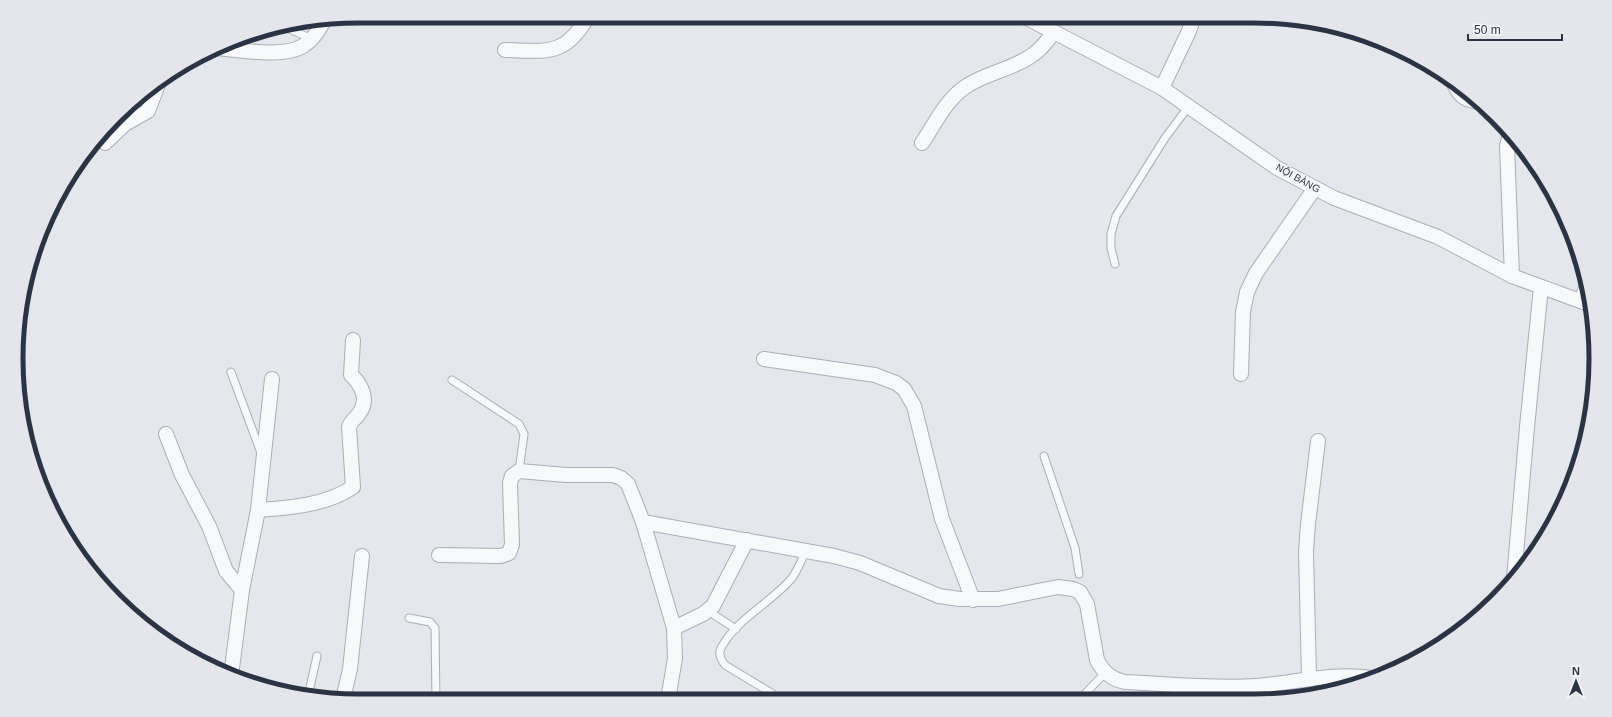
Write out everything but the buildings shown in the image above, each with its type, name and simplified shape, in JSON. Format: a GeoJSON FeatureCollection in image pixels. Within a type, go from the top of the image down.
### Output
{"type":"FeatureCollection","features":[{"type":"Feature","properties":{"kind":"street"},"geometry":{"type":"LineString","coordinates":[[505,50],[544,51],[560,47],[575,38],[584,23]]}},
{"type":"Feature","properties":{"kind":"street","name":"NỘI BÀNG"},"geometry":{"type":"LineString","coordinates":[[1037,23],[1162,88],[1189,105],[1278,168],[1315,188],[1341,201],[1438,237],[1512,276],[1584,303]]}},
{"type":"Feature","properties":{"kind":"street"},"geometry":{"type":"LineString","coordinates":[[1162,88],[1192,23]]}},
{"type":"Feature","properties":{"kind":"street"},"geometry":{"type":"LineString","coordinates":[[231,49],[289,51],[303,46],[312,38],[321,25]]}},
{"type":"Feature","properties":{"kind":"street"},"geometry":{"type":"LineString","coordinates":[[922,143],[948,103],[960,91],[974,82],[1030,57],[1045,45],[1054,32]]}},
{"type":"Feature","properties":{"kind":"street"},"geometry":{"type":"LineString","coordinates":[[105,143],[125,124],[148,110],[155,91]]}},
{"type":"Feature","properties":{"kind":"street"},"geometry":{"type":"LineString","coordinates":[[1459,93],[1467,99]]}},
{"type":"Feature","properties":{"kind":"street"},"geometry":{"type":"LineString","coordinates":[[1508,140],[1507,146],[1512,276]]}},
{"type":"Feature","properties":{"kind":"street"},"geometry":{"type":"LineString","coordinates":[[1241,374],[1243,312],[1247,292],[1256,274],[1315,188]]}},
{"type":"Feature","properties":{"kind":"street"},"geometry":{"type":"LineString","coordinates":[[1515,569],[1526,427],[1541,287]]}},
{"type":"Feature","properties":{"kind":"street"},"geometry":{"type":"LineString","coordinates":[[258,510],[291,508],[333,497],[353,487],[348,427],[351,420],[360,413],[362,409],[363,390],[361,384],[351,375],[353,340]]}},
{"type":"Feature","properties":{"kind":"street"},"geometry":{"type":"LineString","coordinates":[[764,359],[875,375],[887,378],[904,389],[914,406],[942,519],[973,600]]}},
{"type":"Feature","properties":{"kind":"street"},"geometry":{"type":"LineString","coordinates":[[232,669],[242,590],[258,510],[272,379]]}},
{"type":"Feature","properties":{"kind":"street"},"geometry":{"type":"LineString","coordinates":[[166,434],[182,475],[209,526],[226,571],[242,590]]}},
{"type":"Feature","properties":{"kind":"street"},"geometry":{"type":"LineString","coordinates":[[1309,678],[1307,545],[1318,441]]}},
{"type":"Feature","properties":{"kind":"street"},"geometry":{"type":"LineString","coordinates":[[439,555],[501,556],[508,553],[512,545],[510,483],[512,476],[524,471],[566,475],[613,476],[621,478],[630,488],[643,522],[674,628],[675,658],[669,694]]}},
{"type":"Feature","properties":{"kind":"street"},"geometry":{"type":"LineString","coordinates":[[643,522],[806,550],[860,564],[939,596],[973,600],[998,599],[1058,587],[1073,589],[1080,588],[1087,604],[1097,660],[1105,673],[1125,682],[1224,693],[1309,678],[1337,676],[1357,677]]}},
{"type":"Feature","properties":{"kind":"street"},"geometry":{"type":"LineString","coordinates":[[674,628],[708,611],[716,602],[747,540]]}},
{"type":"Feature","properties":{"kind":"street"},"geometry":{"type":"LineString","coordinates":[[344,693],[350,669],[362,556]]}},
{"type":"Feature","properties":{"kind":"lane"},"geometry":{"type":"LineString","coordinates":[[291,30],[312,38]]}},
{"type":"Feature","properties":{"kind":"lane"},"geometry":{"type":"LineString","coordinates":[[1115,264],[1111,248],[1111,234],[1116,216],[1165,138],[1189,105]]}},
{"type":"Feature","properties":{"kind":"lane"},"geometry":{"type":"LineString","coordinates":[[1577,300],[1582,289]]}},
{"type":"Feature","properties":{"kind":"lane"},"geometry":{"type":"LineString","coordinates":[[232,372],[263,457]]}},
{"type":"Feature","properties":{"kind":"lane"},"geometry":{"type":"LineString","coordinates":[[452,380],[519,424],[524,434],[524,471]]}},
{"type":"Feature","properties":{"kind":"lane"},"geometry":{"type":"LineString","coordinates":[[1044,456],[1075,548],[1079,574]]}},
{"type":"Feature","properties":{"kind":"lane"},"geometry":{"type":"LineString","coordinates":[[773,694],[722,662],[720,656],[721,648],[736,629],[792,578],[806,550]]}},
{"type":"Feature","properties":{"kind":"lane"},"geometry":{"type":"LineString","coordinates":[[708,611],[736,629]]}},
{"type":"Feature","properties":{"kind":"lane"},"geometry":{"type":"LineString","coordinates":[[409,618],[430,622],[435,628],[436,694]]}},
{"type":"Feature","properties":{"kind":"lane"},"geometry":{"type":"LineString","coordinates":[[309,690],[317,656]]}},
{"type":"Feature","properties":{"kind":"lane"},"geometry":{"type":"LineString","coordinates":[[1085,694],[1105,673]]}}]}
